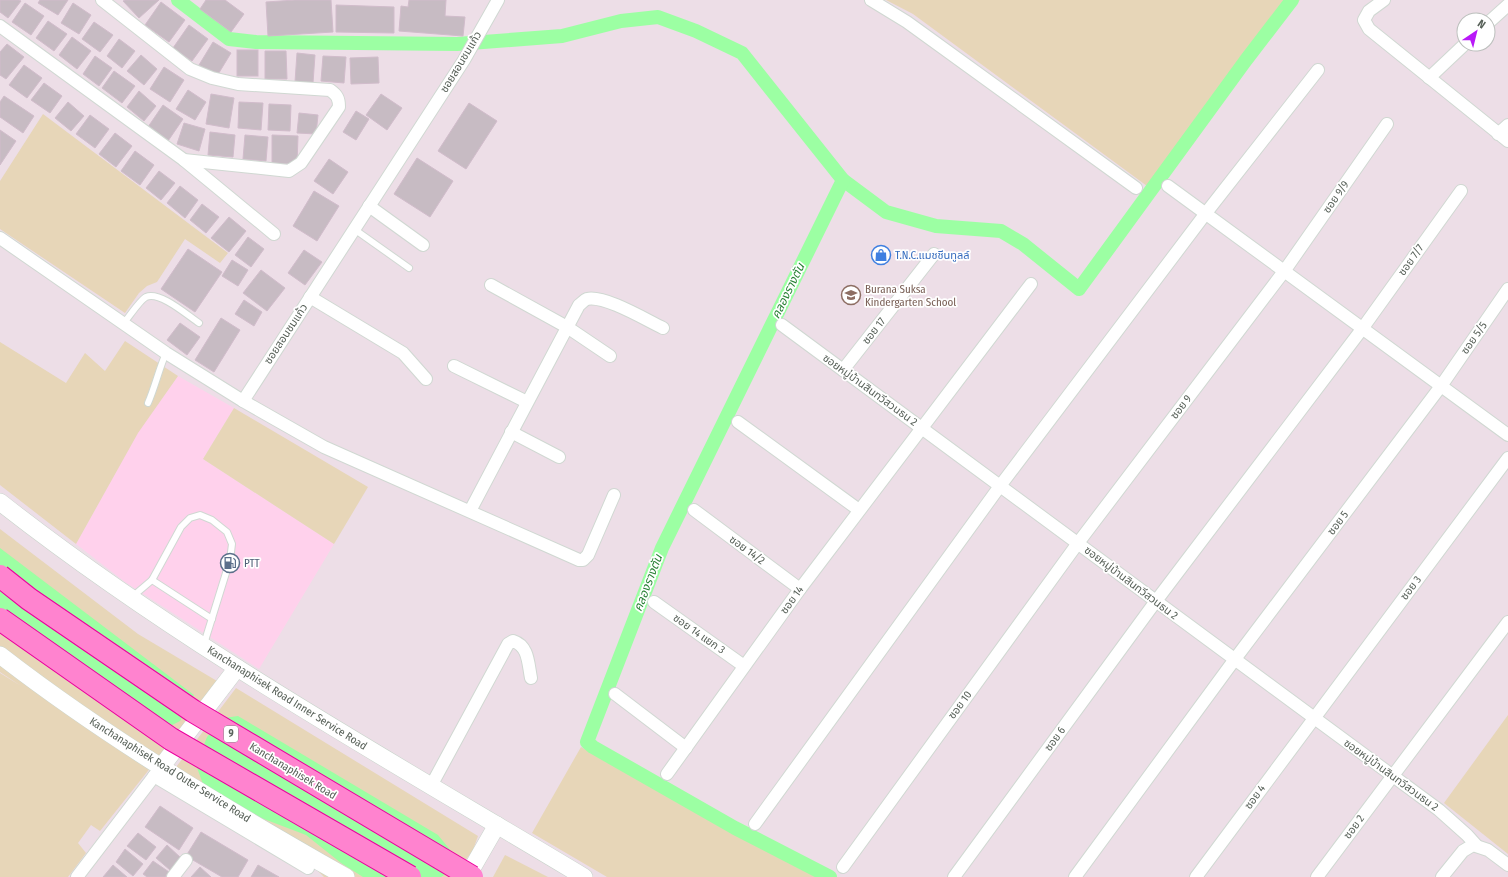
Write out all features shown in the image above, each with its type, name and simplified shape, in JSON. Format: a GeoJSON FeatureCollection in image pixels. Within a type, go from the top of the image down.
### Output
{"type":"FeatureCollection","features":[{"type":"Feature","properties":{"kind":"highway","name":"Kanchanaphisek Road"},"geometry":{"type":"LineString","coordinates":[[0,576],[29,599],[193,711],[330,794],[472,877]]}},
{"type":"Feature","properties":{"kind":"highway"},"geometry":{"type":"LineString","coordinates":[[0,619],[171,738],[410,877]]}},
{"type":"Feature","properties":{"kind":"main road","name":"Kanchanaphisek Road Inner Service Road"},"geometry":{"type":"LineString","coordinates":[[0,502],[54,544],[131,598],[237,668],[584,877]]}},
{"type":"Feature","properties":{"kind":"main road","name":"Kanchanaphisek Road Outer Service Road"},"geometry":{"type":"LineString","coordinates":[[0,655],[46,691],[158,771],[346,877]]}},
{"type":"Feature","properties":{"kind":"main road"},"geometry":{"type":"LineString","coordinates":[[158,771],[237,668]]}},
{"type":"Feature","properties":{"kind":"main road"},"geometry":{"type":"LineString","coordinates":[[467,877],[497,825]]}},
{"type":"Feature","properties":{"kind":"street","name":"ซอยสอนชมแก้ว"},"geometry":{"type":"LineString","coordinates":[[243,401],[464,60],[498,0]]}},
{"type":"Feature","properties":{"kind":"street"},"geometry":{"type":"LineString","coordinates":[[871,0],[907,22],[1136,188]]}},
{"type":"Feature","properties":{"kind":"street"},"geometry":{"type":"LineString","coordinates":[[1384,0],[1369,11],[1364,20],[1369,29],[1508,141]]}},
{"type":"Feature","properties":{"kind":"street"},"geometry":{"type":"LineString","coordinates":[[104,1],[190,70],[212,78],[238,84],[330,90],[336,94],[339,99],[339,107],[301,163],[289,171],[184,160]]}},
{"type":"Feature","properties":{"kind":"street"},"geometry":{"type":"LineString","coordinates":[[1496,16],[1508,5]]}},
{"type":"Feature","properties":{"kind":"street"},"geometry":{"type":"LineString","coordinates":[[0,26],[184,160],[274,234]]}},
{"type":"Feature","properties":{"kind":"street"},"geometry":{"type":"LineString","coordinates":[[1429,78],[1457,52]]}},
{"type":"Feature","properties":{"kind":"street"},"geometry":{"type":"LineString","coordinates":[[755,824],[1000,486],[1206,213],[1318,70]]}},
{"type":"Feature","properties":{"kind":"street","name":"ซอย 9/9"},"geometry":{"type":"LineString","coordinates":[[1284,270],[1387,124]]}},
{"type":"Feature","properties":{"kind":"street"},"geometry":{"type":"LineString","coordinates":[[1498,134],[1508,125]]}},
{"type":"Feature","properties":{"kind":"street"},"geometry":{"type":"LineString","coordinates":[[1168,186],[1284,270],[1362,329],[1508,434]]}},
{"type":"Feature","properties":{"kind":"street","name":"ซอย 7/7"},"geometry":{"type":"LineString","coordinates":[[1156,601],[1362,329],[1461,191]]}},
{"type":"Feature","properties":{"kind":"street"},"geometry":{"type":"LineString","coordinates":[[369,206],[423,245]]}},
{"type":"Feature","properties":{"kind":"street"},"geometry":{"type":"LineString","coordinates":[[0,238],[166,353],[243,401],[324,447],[470,511],[573,559],[582,560],[588,555],[614,495]]}},
{"type":"Feature","properties":{"kind":"street","name":"ซอย 17"},"geometry":{"type":"LineString","coordinates":[[844,370],[934,254]]}},
{"type":"Feature","properties":{"kind":"street","name":"ซอย 9"},"geometry":{"type":"LineString","coordinates":[[1078,543],[1284,270]]}},
{"type":"Feature","properties":{"kind":"street","name":"ซอย 14"},"geometry":{"type":"LineString","coordinates":[[667,774],[800,589],[921,427],[1031,284]]}},
{"type":"Feature","properties":{"kind":"street"},"geometry":{"type":"LineString","coordinates":[[491,285],[567,327],[610,356]]}},
{"type":"Feature","properties":{"kind":"street","name":"ซอย 5/5"},"geometry":{"type":"LineString","coordinates":[[1441,386],[1508,290]]}},
{"type":"Feature","properties":{"kind":"street"},"geometry":{"type":"LineString","coordinates":[[310,297],[403,353],[426,379]]}},
{"type":"Feature","properties":{"kind":"street"},"geometry":{"type":"LineString","coordinates":[[470,511],[579,305],[586,299],[607,302],[663,328]]}},
{"type":"Feature","properties":{"kind":"street","name":"ซอยหมู่บ้านสินทวีสวนธน 2"},"geometry":{"type":"LineString","coordinates":[[782,325],[1439,810],[1476,845],[1488,850],[1508,865]]}},
{"type":"Feature","properties":{"kind":"street"},"geometry":{"type":"LineString","coordinates":[[454,366],[527,402]]}},
{"type":"Feature","properties":{"kind":"street","name":"ซอย 5"},"geometry":{"type":"LineString","coordinates":[[1235,659],[1441,386]]}},
{"type":"Feature","properties":{"kind":"street"},"geometry":{"type":"LineString","coordinates":[[738,422],[859,510]]}},
{"type":"Feature","properties":{"kind":"street"},"geometry":{"type":"LineString","coordinates":[[511,432],[559,457]]}},
{"type":"Feature","properties":{"kind":"street","name":"ซอย 3"},"geometry":{"type":"LineString","coordinates":[[1314,718],[1508,458]]}},
{"type":"Feature","properties":{"kind":"street","name":"ซอย 14/2"},"geometry":{"type":"LineString","coordinates":[[694,510],[800,589]]}},
{"type":"Feature","properties":{"kind":"street","name":"ซอย 10"},"geometry":{"type":"LineString","coordinates":[[843,868],[1078,543]]}},
{"type":"Feature","properties":{"kind":"street","name":"ซอย 6"},"geometry":{"type":"LineString","coordinates":[[954,877],[1156,601]]}},
{"type":"Feature","properties":{"kind":"street","name":"ซอย 14 แยก 3"},"geometry":{"type":"LineString","coordinates":[[654,602],[744,666]]}},
{"type":"Feature","properties":{"kind":"street","name":"ซอย 2"},"geometry":{"type":"LineString","coordinates":[[1318,877],[1391,776],[1508,622]]}},
{"type":"Feature","properties":{"kind":"street"},"geometry":{"type":"LineString","coordinates":[[431,786],[508,644],[513,641],[525,650],[531,678]]}},
{"type":"Feature","properties":{"kind":"street"},"geometry":{"type":"LineString","coordinates":[[1075,877],[1235,659]]}},
{"type":"Feature","properties":{"kind":"street"},"geometry":{"type":"LineString","coordinates":[[615,694],[686,748]]}},
{"type":"Feature","properties":{"kind":"street","name":"ซอย 4"},"geometry":{"type":"LineString","coordinates":[[1196,877],[1314,718]]}},
{"type":"Feature","properties":{"kind":"street"},"geometry":{"type":"LineString","coordinates":[[77,877],[158,771],[308,868]]}},
{"type":"Feature","properties":{"kind":"street"},"geometry":{"type":"LineString","coordinates":[[1442,877],[1463,851],[1469,846],[1476,845]]}},
{"type":"Feature","properties":{"kind":"street"},"geometry":{"type":"LineString","coordinates":[[173,877],[186,860]]}},
{"type":"Feature","properties":{"kind":"lane"},"geometry":{"type":"LineString","coordinates":[[354,229],[409,268]]}},
{"type":"Feature","properties":{"kind":"lane"},"geometry":{"type":"LineString","coordinates":[[124,324],[145,298],[154,295],[164,299],[198,323]]}},
{"type":"Feature","properties":{"kind":"lane"},"geometry":{"type":"LineString","coordinates":[[148,404],[154,389],[157,373],[166,353]]}},
{"type":"Feature","properties":{"kind":"lane"},"geometry":{"type":"LineString","coordinates":[[131,598],[152,580],[181,527],[190,518],[200,515],[212,520],[227,532],[232,544],[230,560],[203,646]]}},
{"type":"Feature","properties":{"kind":"lane"},"geometry":{"type":"LineString","coordinates":[[152,580],[212,619]]}},
{"type":"Feature","properties":{"kind":"shaded area"},"geometry":{"type":"Polygon","coordinates":[[[886,0],[1300,0],[1293,8],[1284,1],[1147,186],[913,14],[886,0]]]}},
{"type":"Feature","properties":{"kind":"shaded area"},"geometry":{"type":"Polygon","coordinates":[[[43,114],[228,253],[220,263],[185,239],[157,282],[147,286],[139,293],[125,313],[0,229],[0,181],[43,114]]]}},
{"type":"Feature","properties":{"kind":"shaded area"},"geometry":{"type":"Polygon","coordinates":[[[125,341],[178,376],[138,433],[76,544],[0,485],[0,342],[66,383],[85,353],[105,371],[125,341]]]}},
{"type":"Feature","properties":{"kind":"shaded area","name":"PTT"},"geometry":{"type":"Polygon","coordinates":[[[178,376],[234,408],[203,459],[334,544],[259,669],[125,582],[76,544],[138,432],[178,376]]]}},
{"type":"Feature","properties":{"kind":"shaded area"},"geometry":{"type":"Polygon","coordinates":[[[234,408],[368,487],[334,544],[203,459],[234,408]]]}},
{"type":"Feature","properties":{"kind":"shaded area"},"geometry":{"type":"Polygon","coordinates":[[[0,529],[138,634],[217,681],[207,697],[100,831],[91,825],[78,843],[86,853],[68,877],[0,877],[0,673],[21,686],[0,672],[0,529]]]}},
{"type":"Feature","properties":{"kind":"shaded area"},"geometry":{"type":"Polygon","coordinates":[[[0,548],[194,695],[180,721],[149,737],[0,633],[0,548]]]}},
{"type":"Feature","properties":{"kind":"shaded area"},"geometry":{"type":"Polygon","coordinates":[[[236,688],[478,836],[473,850],[453,877],[324,877],[309,862],[170,775],[236,688]]]}},
{"type":"Feature","properties":{"kind":"shaded area"},"geometry":{"type":"Polygon","coordinates":[[[1508,715],[1508,854],[1444,803],[1508,715]]]}},
{"type":"Feature","properties":{"kind":"shaded area"},"geometry":{"type":"Polygon","coordinates":[[[238,716],[438,835],[456,857],[444,875],[441,877],[363,877],[341,863],[306,835],[256,816],[203,784],[196,765],[207,737],[224,718],[238,716]]]}},
{"type":"Feature","properties":{"kind":"shaded area"},"geometry":{"type":"Polygon","coordinates":[[[581,747],[820,877],[607,877],[532,833],[581,747]]]}},
{"type":"Feature","properties":{"kind":"shaded area"},"geometry":{"type":"Polygon","coordinates":[[[505,855],[548,877],[493,877],[505,855]]]}},
{"type":"Feature","properties":{"kind":"building"},"geometry":{"type":"Polygon","coordinates":[[[0,0],[21,1],[8,18],[0,12],[0,0]]]}},
{"type":"Feature","properties":{"kind":"building"},"geometry":{"type":"Polygon","coordinates":[[[40,0],[68,0],[58,15],[38,3],[40,0]]]}},
{"type":"Feature","properties":{"kind":"building"},"geometry":{"type":"Polygon","coordinates":[[[159,0],[139,18],[123,1],[159,0]]]}},
{"type":"Feature","properties":{"kind":"building"},"geometry":{"type":"Polygon","coordinates":[[[206,0],[225,0],[244,14],[231,32],[200,9],[206,0]]]}},
{"type":"Feature","properties":{"kind":"building"},"geometry":{"type":"Polygon","coordinates":[[[331,0],[333,32],[268,36],[266,2],[331,0]]]}},
{"type":"Feature","properties":{"kind":"building"},"geometry":{"type":"Polygon","coordinates":[[[409,0],[446,0],[445,16],[465,17],[463,36],[399,31],[401,6],[408,7],[409,0]]]}},
{"type":"Feature","properties":{"kind":"building"},"geometry":{"type":"Polygon","coordinates":[[[161,2],[185,20],[169,42],[145,25],[161,2]]]}},
{"type":"Feature","properties":{"kind":"building"},"geometry":{"type":"Polygon","coordinates":[[[25,3],[44,16],[31,35],[12,22],[25,3]]]}},
{"type":"Feature","properties":{"kind":"building"},"geometry":{"type":"Polygon","coordinates":[[[73,3],[91,15],[79,34],[61,23],[73,3]]]}},
{"type":"Feature","properties":{"kind":"building"},"geometry":{"type":"Polygon","coordinates":[[[336,5],[394,7],[394,33],[336,32],[336,5]]]}},
{"type":"Feature","properties":{"kind":"building"},"geometry":{"type":"Polygon","coordinates":[[[48,21],[67,34],[54,51],[36,38],[48,21]]]}},
{"type":"Feature","properties":{"kind":"building"},"geometry":{"type":"Polygon","coordinates":[[[94,22],[113,35],[100,52],[82,39],[94,22]]]}},
{"type":"Feature","properties":{"kind":"building"},"geometry":{"type":"Polygon","coordinates":[[[189,25],[208,39],[192,61],[173,48],[189,25]]]}},
{"type":"Feature","properties":{"kind":"building"},"geometry":{"type":"Polygon","coordinates":[[[72,37],[91,51],[77,69],[59,55],[72,37]]]}},
{"type":"Feature","properties":{"kind":"building"},"geometry":{"type":"Polygon","coordinates":[[[119,39],[135,51],[122,68],[107,56],[119,39]]]}},
{"type":"Feature","properties":{"kind":"building"},"geometry":{"type":"Polygon","coordinates":[[[213,42],[231,53],[217,76],[199,65],[213,42]]]}},
{"type":"Feature","properties":{"kind":"building"},"geometry":{"type":"Polygon","coordinates":[[[7,44],[24,57],[6,79],[0,75],[0,52],[7,44]]]}},
{"type":"Feature","properties":{"kind":"building"},"geometry":{"type":"Polygon","coordinates":[[[237,50],[258,50],[258,76],[237,76],[237,50]]]}},
{"type":"Feature","properties":{"kind":"building"},"geometry":{"type":"Polygon","coordinates":[[[265,51],[286,51],[287,79],[265,79],[265,51]]]}},
{"type":"Feature","properties":{"kind":"building"},"geometry":{"type":"Polygon","coordinates":[[[297,53],[315,55],[313,83],[295,82],[297,53]]]}},
{"type":"Feature","properties":{"kind":"building"},"geometry":{"type":"Polygon","coordinates":[[[141,55],[157,69],[144,85],[127,71],[141,55]]]}},
{"type":"Feature","properties":{"kind":"building"},"geometry":{"type":"Polygon","coordinates":[[[95,56],[112,68],[99,86],[83,74],[95,56]]]}},
{"type":"Feature","properties":{"kind":"building"},"geometry":{"type":"Polygon","coordinates":[[[323,56],[346,57],[344,83],[321,81],[323,56]]]}},
{"type":"Feature","properties":{"kind":"building"},"geometry":{"type":"Polygon","coordinates":[[[378,57],[379,83],[351,84],[350,58],[378,57]]]}},
{"type":"Feature","properties":{"kind":"building"},"geometry":{"type":"Polygon","coordinates":[[[24,65],[42,78],[27,98],[9,85],[24,65]]]}},
{"type":"Feature","properties":{"kind":"building"},"geometry":{"type":"Polygon","coordinates":[[[164,67],[184,80],[170,102],[150,89],[164,67]]]}},
{"type":"Feature","properties":{"kind":"building"},"geometry":{"type":"Polygon","coordinates":[[[114,71],[135,86],[122,103],[102,88],[114,71]]]}},
{"type":"Feature","properties":{"kind":"building"},"geometry":{"type":"Polygon","coordinates":[[[44,83],[62,96],[50,113],[31,100],[44,83]]]}},
{"type":"Feature","properties":{"kind":"building"},"geometry":{"type":"Polygon","coordinates":[[[188,90],[206,102],[195,120],[176,109],[188,90]]]}},
{"type":"Feature","properties":{"kind":"building"},"geometry":{"type":"Polygon","coordinates":[[[139,91],[156,106],[144,121],[127,107],[139,91]]]}},
{"type":"Feature","properties":{"kind":"building"},"geometry":{"type":"Polygon","coordinates":[[[211,94],[234,98],[229,128],[206,124],[211,94]]]}},
{"type":"Feature","properties":{"kind":"building"},"geometry":{"type":"Polygon","coordinates":[[[381,94],[402,108],[387,130],[366,115],[381,94]]]}},
{"type":"Feature","properties":{"kind":"building"},"geometry":{"type":"Polygon","coordinates":[[[4,96],[34,116],[23,133],[0,117],[0,102],[4,96]]]}},
{"type":"Feature","properties":{"kind":"building"},"geometry":{"type":"Polygon","coordinates":[[[68,102],[84,116],[71,131],[55,118],[68,102]]]}},
{"type":"Feature","properties":{"kind":"building"},"geometry":{"type":"Polygon","coordinates":[[[239,102],[263,103],[261,130],[238,128],[239,102]]]}},
{"type":"Feature","properties":{"kind":"building"},"geometry":{"type":"Polygon","coordinates":[[[469,103],[497,121],[466,169],[438,151],[469,103]]]}},
{"type":"Feature","properties":{"kind":"building"},"geometry":{"type":"Polygon","coordinates":[[[269,104],[291,105],[290,131],[268,130],[269,104]]]}},
{"type":"Feature","properties":{"kind":"building"},"geometry":{"type":"Polygon","coordinates":[[[163,105],[183,119],[168,141],[148,127],[163,105]]]}},
{"type":"Feature","properties":{"kind":"building"},"geometry":{"type":"Polygon","coordinates":[[[356,111],[369,119],[356,140],[343,132],[356,111]]]}},
{"type":"Feature","properties":{"kind":"building"},"geometry":{"type":"Polygon","coordinates":[[[299,113],[318,115],[316,134],[297,133],[299,113]]]}},
{"type":"Feature","properties":{"kind":"building"},"geometry":{"type":"Polygon","coordinates":[[[90,115],[109,129],[95,148],[76,134],[90,115]]]}},
{"type":"Feature","properties":{"kind":"building"},"geometry":{"type":"Polygon","coordinates":[[[184,123],[205,129],[199,151],[177,144],[184,123]]]}},
{"type":"Feature","properties":{"kind":"building"},"geometry":{"type":"Polygon","coordinates":[[[0,130],[16,141],[0,165],[0,130]]]}},
{"type":"Feature","properties":{"kind":"building"},"geometry":{"type":"Polygon","coordinates":[[[210,132],[235,135],[233,157],[208,155],[210,132]]]}},
{"type":"Feature","properties":{"kind":"building"},"geometry":{"type":"Polygon","coordinates":[[[115,133],[132,146],[116,167],[99,154],[115,133]]]}},
{"type":"Feature","properties":{"kind":"building"},"geometry":{"type":"Polygon","coordinates":[[[245,135],[268,137],[266,161],[243,159],[245,135]]]}},
{"type":"Feature","properties":{"kind":"building"},"geometry":{"type":"Polygon","coordinates":[[[272,135],[298,136],[297,164],[272,163],[272,135]]]}},
{"type":"Feature","properties":{"kind":"building"},"geometry":{"type":"Polygon","coordinates":[[[135,151],[154,165],[140,185],[121,171],[135,151]]]}},
{"type":"Feature","properties":{"kind":"building"},"geometry":{"type":"Polygon","coordinates":[[[417,158],[453,181],[430,217],[394,194],[417,158]]]}},
{"type":"Feature","properties":{"kind":"building"},"geometry":{"type":"Polygon","coordinates":[[[329,159],[348,172],[333,194],[314,181],[329,159]]]}},
{"type":"Feature","properties":{"kind":"building"},"geometry":{"type":"Polygon","coordinates":[[[159,171],[175,183],[161,200],[146,188],[159,171]]]}},
{"type":"Feature","properties":{"kind":"building"},"geometry":{"type":"Polygon","coordinates":[[[180,186],[198,200],[185,218],[167,203],[180,186]]]}},
{"type":"Feature","properties":{"kind":"building"},"geometry":{"type":"Polygon","coordinates":[[[314,191],[339,206],[317,241],[293,226],[314,191]]]}},
{"type":"Feature","properties":{"kind":"building"},"geometry":{"type":"Polygon","coordinates":[[[202,204],[219,217],[206,233],[190,220],[202,204]]]}},
{"type":"Feature","properties":{"kind":"building"},"geometry":{"type":"Polygon","coordinates":[[[229,217],[246,231],[229,252],[211,238],[229,217]]]}},
{"type":"Feature","properties":{"kind":"building"},"geometry":{"type":"Polygon","coordinates":[[[248,237],[264,249],[251,267],[235,255],[248,237]]]}},
{"type":"Feature","properties":{"kind":"building"},"geometry":{"type":"Polygon","coordinates":[[[188,249],[222,272],[195,312],[161,289],[188,249]]]}},
{"type":"Feature","properties":{"kind":"building"},"geometry":{"type":"Polygon","coordinates":[[[304,250],[322,262],[305,285],[288,273],[304,250]]]}},
{"type":"Feature","properties":{"kind":"building"},"geometry":{"type":"Polygon","coordinates":[[[232,260],[248,270],[238,286],[222,276],[232,260]]]}},
{"type":"Feature","properties":{"kind":"building"},"geometry":{"type":"Polygon","coordinates":[[[261,270],[285,288],[267,311],[243,293],[261,270]]]}},
{"type":"Feature","properties":{"kind":"building"},"geometry":{"type":"Polygon","coordinates":[[[244,300],[262,312],[254,326],[235,314],[244,300]]]}},
{"type":"Feature","properties":{"kind":"building"},"geometry":{"type":"Polygon","coordinates":[[[221,318],[240,330],[214,372],[195,360],[221,318]]]}},
{"type":"Feature","properties":{"kind":"building"},"geometry":{"type":"Polygon","coordinates":[[[180,323],[200,337],[187,355],[167,340],[180,323]]]}},
{"type":"Feature","properties":{"kind":"building"},"geometry":{"type":"Polygon","coordinates":[[[160,806],[193,828],[179,850],[145,827],[160,806]]]}},
{"type":"Feature","properties":{"kind":"building"},"geometry":{"type":"Polygon","coordinates":[[[201,832],[248,860],[238,877],[222,877],[186,856],[201,832]]]}},
{"type":"Feature","properties":{"kind":"building"},"geometry":{"type":"Polygon","coordinates":[[[138,833],[156,847],[146,860],[127,846],[138,833]]]}},
{"type":"Feature","properties":{"kind":"building"},"geometry":{"type":"Polygon","coordinates":[[[167,845],[181,858],[170,870],[156,858],[167,845]]]}},
{"type":"Feature","properties":{"kind":"building"},"geometry":{"type":"Polygon","coordinates":[[[125,849],[143,864],[133,876],[116,862],[125,849]]]}},
{"type":"Feature","properties":{"kind":"building"},"geometry":{"type":"Polygon","coordinates":[[[153,861],[169,872],[165,877],[147,877],[143,874],[153,861]]]}},
{"type":"Feature","properties":{"kind":"building"},"geometry":{"type":"Polygon","coordinates":[[[113,865],[127,877],[103,877],[113,865]]]}},
{"type":"Feature","properties":{"kind":"building"},"geometry":{"type":"Polygon","coordinates":[[[258,865],[279,877],[251,877],[258,865]]]}},
{"type":"Feature","properties":{"kind":"building"},"geometry":{"type":"Polygon","coordinates":[[[200,867],[211,877],[191,877],[200,867]]]}},
{"type":"Feature","properties":{"kind":"waterway"},"geometry":{"type":"LineString","coordinates":[[178,0],[229,39],[256,42],[457,44],[562,36],[621,21],[658,17],[696,31],[742,53],[843,180],[886,212],[936,226],[1001,231],[1023,244],[1079,289],[1246,60],[1292,0]]}},
{"type":"Feature","properties":{"kind":"waterway","name":"คลองรางตัน"},"geometry":{"type":"LineString","coordinates":[[830,877],[735,828],[593,747],[587,742],[662,548],[843,180]]}},
{"type":"Feature","properties":{"kind":"place","name":"T.N.C.แมชชีนทูลล์"},"geometry":{"type":"Point","coordinates":[881,255]}},
{"type":"Feature","properties":{"kind":"place","name":"Burana Suksa Kindergarten School"},"geometry":{"type":"Point","coordinates":[851,295]}},
{"type":"Feature","properties":{"kind":"place","name":"PTT"},"geometry":{"type":"Point","coordinates":[230,563]}}]}
